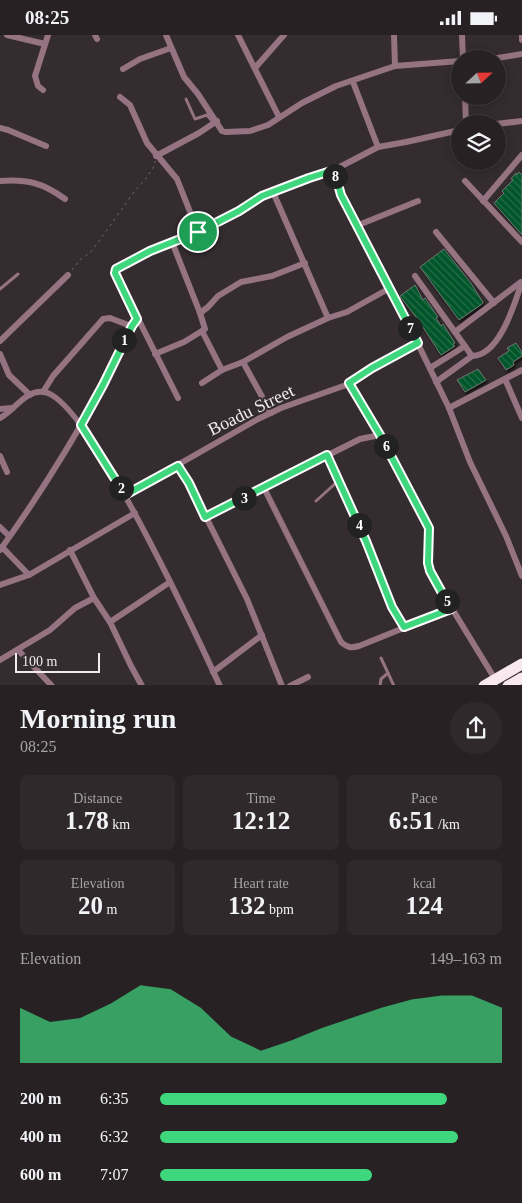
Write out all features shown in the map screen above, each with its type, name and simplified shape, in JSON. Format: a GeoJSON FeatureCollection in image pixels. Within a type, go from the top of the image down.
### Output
{"type":"FeatureCollection","features":[{"type":"Feature","properties":{"kind":"highway"},"geometry":{"type":"LineString","coordinates":[[484,685],[496,679],[519,673]]}},
{"type":"Feature","properties":{"kind":"highway"},"geometry":{"type":"LineString","coordinates":[[508,685],[519,673]]}},
{"type":"Feature","properties":{"kind":"street"},"geometry":{"type":"LineString","coordinates":[[7,35],[45,45]]}},
{"type":"Feature","properties":{"kind":"street"},"geometry":{"type":"LineString","coordinates":[[44,89],[38,86],[35,76],[48,35]]}},
{"type":"Feature","properties":{"kind":"street"},"geometry":{"type":"LineString","coordinates":[[166,35],[184,77],[198,94],[222,131],[233,133],[250,131],[268,125],[330,89],[396,66],[451,62]]}},
{"type":"Feature","properties":{"kind":"street"},"geometry":{"type":"LineString","coordinates":[[238,35],[279,117]]}},
{"type":"Feature","properties":{"kind":"street"},"geometry":{"type":"LineString","coordinates":[[255,68],[284,35]]}},
{"type":"Feature","properties":{"kind":"street"},"geometry":{"type":"LineString","coordinates":[[394,35],[396,66]]}},
{"type":"Feature","properties":{"kind":"street"},"geometry":{"type":"LineString","coordinates":[[462,35],[463,50]]}},
{"type":"Feature","properties":{"kind":"street"},"geometry":{"type":"LineString","coordinates":[[522,35],[522,40]]}},
{"type":"Feature","properties":{"kind":"street"},"geometry":{"type":"LineString","coordinates":[[123,69],[140,59],[171,48]]}},
{"type":"Feature","properties":{"kind":"street"},"geometry":{"type":"LineString","coordinates":[[506,57],[522,54]]}},
{"type":"Feature","properties":{"kind":"street"},"geometry":{"type":"LineString","coordinates":[[352,82],[378,147]]}},
{"type":"Feature","properties":{"kind":"street"},"geometry":{"type":"LineString","coordinates":[[120,97],[130,105],[147,143],[156,156],[177,179],[198,232]]}},
{"type":"Feature","properties":{"kind":"street"},"geometry":{"type":"LineString","coordinates":[[506,123],[522,121]]}},
{"type":"Feature","properties":{"kind":"street"},"geometry":{"type":"LineString","coordinates":[[156,156],[199,133],[215,122]]}},
{"type":"Feature","properties":{"kind":"street"},"geometry":{"type":"LineString","coordinates":[[0,128],[46,146]]}},
{"type":"Feature","properties":{"kind":"street"},"geometry":{"type":"LineString","coordinates":[[178,398],[137,319],[115,273],[116,269],[150,251],[198,232],[239,211],[255,200],[334,170],[378,147],[451,131]]}},
{"type":"Feature","properties":{"kind":"street"},"geometry":{"type":"LineString","coordinates":[[483,201],[522,155]]}},
{"type":"Feature","properties":{"kind":"street"},"geometry":{"type":"LineString","coordinates":[[334,170],[341,195],[418,343],[449,408],[470,462],[515,556],[522,577]]}},
{"type":"Feature","properties":{"kind":"street"},"geometry":{"type":"LineString","coordinates":[[0,181],[32,181],[51,188],[65,199]]}},
{"type":"Feature","properties":{"kind":"street"},"geometry":{"type":"LineString","coordinates":[[465,181],[522,242]]}},
{"type":"Feature","properties":{"kind":"street"},"geometry":{"type":"LineString","coordinates":[[273,192],[328,318]]}},
{"type":"Feature","properties":{"kind":"street"},"geometry":{"type":"LineString","coordinates":[[356,225],[418,201]]}},
{"type":"Feature","properties":{"kind":"street"},"geometry":{"type":"LineString","coordinates":[[436,232],[494,303]]}},
{"type":"Feature","properties":{"kind":"street"},"geometry":{"type":"LineString","coordinates":[[155,354],[184,342],[205,329],[172,242]]}},
{"type":"Feature","properties":{"kind":"street"},"geometry":{"type":"LineString","coordinates":[[200,313],[218,296],[241,283],[272,277],[305,263]]}},
{"type":"Feature","properties":{"kind":"street"},"geometry":{"type":"LineString","coordinates":[[0,341],[68,275]]}},
{"type":"Feature","properties":{"kind":"street"},"geometry":{"type":"LineString","coordinates":[[416,276],[472,356]]}},
{"type":"Feature","properties":{"kind":"street"},"geometry":{"type":"LineString","coordinates":[[455,332],[522,281]]}},
{"type":"Feature","properties":{"kind":"street"},"geometry":{"type":"LineString","coordinates":[[436,382],[472,356],[486,351],[501,334],[510,316],[522,281]]}},
{"type":"Feature","properties":{"kind":"street"},"geometry":{"type":"LineString","coordinates":[[202,383],[222,370],[243,362],[287,337],[328,318],[347,312],[390,288]]}},
{"type":"Feature","properties":{"kind":"street"},"geometry":{"type":"LineString","coordinates":[[42,392],[53,376],[103,319],[110,318],[132,326]]}},
{"type":"Feature","properties":{"kind":"street"},"geometry":{"type":"LineString","coordinates":[[29,575],[1,549],[81,425],[137,319]]}},
{"type":"Feature","properties":{"kind":"street"},"geometry":{"type":"LineString","coordinates":[[202,331],[222,370]]}},
{"type":"Feature","properties":{"kind":"street","name":"Boadu Street"},"geometry":{"type":"LineString","coordinates":[[125,495],[271,413],[349,383],[418,343]]}},
{"type":"Feature","properties":{"kind":"street"},"geometry":{"type":"LineString","coordinates":[[430,368],[465,346]]}},
{"type":"Feature","properties":{"kind":"street"},"geometry":{"type":"LineString","coordinates":[[0,354],[10,375],[30,395]]}},
{"type":"Feature","properties":{"kind":"street"},"geometry":{"type":"LineString","coordinates":[[243,362],[271,413]]}},
{"type":"Feature","properties":{"kind":"street"},"geometry":{"type":"LineString","coordinates":[[449,408],[522,370]]}},
{"type":"Feature","properties":{"kind":"street"},"geometry":{"type":"LineString","coordinates":[[505,379],[522,418]]}},
{"type":"Feature","properties":{"kind":"street"},"geometry":{"type":"LineString","coordinates":[[349,383],[380,435],[429,528],[428,563],[430,571],[451,609],[496,679]]}},
{"type":"Feature","properties":{"kind":"street"},"geometry":{"type":"LineString","coordinates":[[0,418],[30,395],[42,392],[53,396],[74,415],[135,513],[220,685]]}},
{"type":"Feature","properties":{"kind":"street"},"geometry":{"type":"LineString","coordinates":[[0,409],[12,408]]}},
{"type":"Feature","properties":{"kind":"street"},"geometry":{"type":"LineString","coordinates":[[205,517],[364,437],[380,435]]}},
{"type":"Feature","properties":{"kind":"street"},"geometry":{"type":"LineString","coordinates":[[327,455],[366,541],[392,607],[404,627]]}},
{"type":"Feature","properties":{"kind":"street"},"geometry":{"type":"LineString","coordinates":[[0,456],[7,472]]}},
{"type":"Feature","properties":{"kind":"street"},"geometry":{"type":"LineString","coordinates":[[178,466],[189,483],[247,599],[282,685]]}},
{"type":"Feature","properties":{"kind":"street"},"geometry":{"type":"LineString","coordinates":[[264,488],[341,642],[351,648],[451,609]]}},
{"type":"Feature","properties":{"kind":"street"},"geometry":{"type":"LineString","coordinates":[[0,585],[29,575],[135,513]]}},
{"type":"Feature","properties":{"kind":"street"},"geometry":{"type":"LineString","coordinates":[[0,527],[9,536]]}},
{"type":"Feature","properties":{"kind":"street"},"geometry":{"type":"LineString","coordinates":[[70,551],[94,598],[110,622],[142,685]]}},
{"type":"Feature","properties":{"kind":"street"},"geometry":{"type":"LineString","coordinates":[[515,556],[522,553]]}},
{"type":"Feature","properties":{"kind":"street"},"geometry":{"type":"LineString","coordinates":[[110,622],[170,582]]}},
{"type":"Feature","properties":{"kind":"street"},"geometry":{"type":"LineString","coordinates":[[0,660],[50,630],[82,603],[94,598]]}},
{"type":"Feature","properties":{"kind":"street"},"geometry":{"type":"LineString","coordinates":[[213,672],[262,635]]}},
{"type":"Feature","properties":{"kind":"street"},"geometry":{"type":"LineString","coordinates":[[18,650],[52,685]]}},
{"type":"Feature","properties":{"kind":"street"},"geometry":{"type":"LineString","coordinates":[[290,685],[308,677]]}},
{"type":"Feature","properties":{"kind":"lane"},"geometry":{"type":"LineString","coordinates":[[186,99],[195,119],[207,115],[215,122]]}},
{"type":"Feature","properties":{"kind":"lane"},"geometry":{"type":"LineString","coordinates":[[0,289],[18,274]]}},
{"type":"Feature","properties":{"kind":"lane"},"geometry":{"type":"LineString","coordinates":[[316,501],[339,481]]}},
{"type":"Feature","properties":{"kind":"lane"},"geometry":{"type":"LineString","coordinates":[[381,658],[394,685]]}},
{"type":"Feature","properties":{"kind":"lane"},"geometry":{"type":"LineString","coordinates":[[380,685],[381,679],[388,673]]}},
{"type":"Feature","properties":{"kind":"path"},"geometry":{"type":"LineString","coordinates":[[68,275],[80,260],[92,251],[144,181],[155,165],[156,156]]}},
{"type":"Feature","properties":{"kind":"building"},"geometry":{"type":"Polygon","coordinates":[[[519,172],[522,175],[522,235],[494,203],[504,193],[502,191],[513,180],[511,179],[519,172]]]}},
{"type":"Feature","properties":{"kind":"building"},"geometry":{"type":"Polygon","coordinates":[[[444,249],[483,302],[459,320],[420,267],[444,249]]]}},
{"type":"Feature","properties":{"kind":"building"},"geometry":{"type":"Polygon","coordinates":[[[415,285],[423,300],[425,298],[438,317],[436,318],[441,326],[443,324],[455,343],[453,344],[455,346],[441,355],[400,296],[415,285]]]}},
{"type":"Feature","properties":{"kind":"building"},"geometry":{"type":"Polygon","coordinates":[[[516,343],[522,352],[522,356],[513,362],[514,365],[506,370],[498,358],[509,351],[507,348],[516,343]]]}},
{"type":"Feature","properties":{"kind":"building"},"geometry":{"type":"Polygon","coordinates":[[[478,369],[486,380],[465,392],[457,380],[478,369]]]}},
{"type":"Feature","properties":{"kind":"route"},"geometry":{"type":"LineString","coordinates":[[334,170],[341,195],[418,343],[349,383],[380,435],[429,528],[428,563],[430,571],[451,609],[404,627],[392,607],[366,541],[327,455],[205,517],[189,483],[178,466],[125,495],[81,425],[137,319],[115,273],[116,269],[150,251],[198,232],[239,211],[262,196],[334,170]]}}]}
